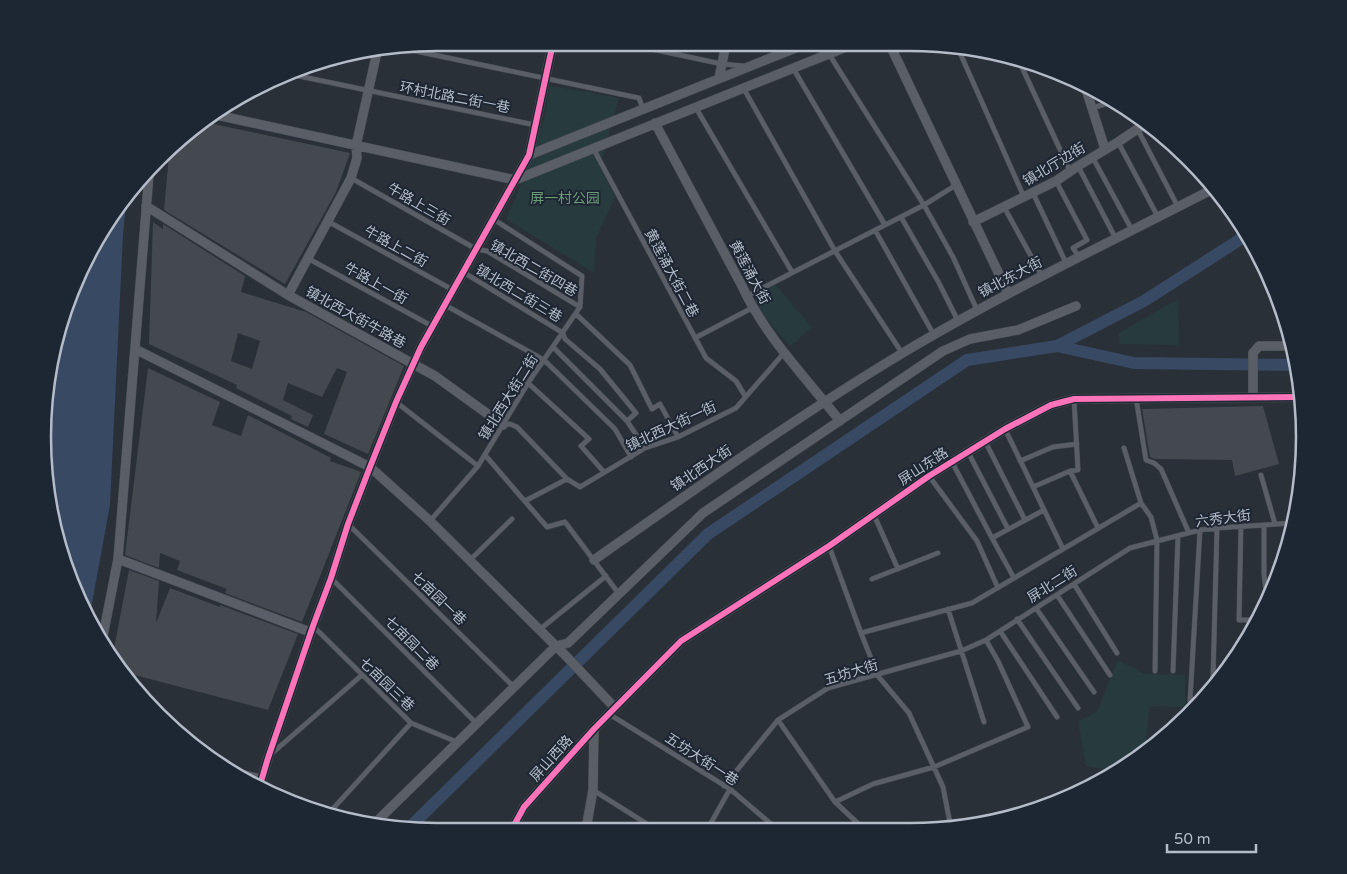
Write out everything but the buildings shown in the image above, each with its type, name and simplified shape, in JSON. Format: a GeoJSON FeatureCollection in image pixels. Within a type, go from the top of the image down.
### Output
{"type":"FeatureCollection","features":[{"type":"Feature","properties":{"kind":"street"},"geometry":{"type":"LineString","coordinates":[[261,780],[348,524],[396,402],[432,326],[529,155],[551,51]]}},
{"type":"Feature","properties":{"kind":"street"},"geometry":{"type":"LineString","coordinates":[[718,78],[725,51]]}},
{"type":"Feature","properties":{"kind":"street"},"geometry":{"type":"LineString","coordinates":[[529,155],[787,51]]}},
{"type":"Feature","properties":{"kind":"street"},"geometry":{"type":"LineString","coordinates":[[223,116],[515,180],[836,51]]}},
{"type":"Feature","properties":{"kind":"street"},"geometry":{"type":"LineString","coordinates":[[892,51],[1008,293]]}},
{"type":"Feature","properties":{"kind":"street"},"geometry":{"type":"LineString","coordinates":[[288,295],[352,178],[357,158],[356,146],[377,57]]}},
{"type":"Feature","properties":{"kind":"street"},"geometry":{"type":"LineString","coordinates":[[1088,95],[1105,149]]}},
{"type":"Feature","properties":{"kind":"street","name":"黄莲涌大街"},"geometry":{"type":"LineString","coordinates":[[655,123],[752,308],[840,421]]}},
{"type":"Feature","properties":{"kind":"street","name":"镇北厅边街"},"geometry":{"type":"LineString","coordinates":[[973,222],[1056,181],[1141,128]]}},
{"type":"Feature","properties":{"kind":"street"},"geometry":{"type":"LineString","coordinates":[[104,631],[118,559],[148,182]]}},
{"type":"Feature","properties":{"kind":"street","name":"镇北东大街"},"geometry":{"type":"LineString","coordinates":[[824,401],[977,310],[1206,191]]}},
{"type":"Feature","properties":{"kind":"street","name":"镇北西大街牛路巷"},"geometry":{"type":"LineString","coordinates":[[146,206],[288,295],[435,376],[503,425]]}},
{"type":"Feature","properties":{"kind":"street"},"geometry":{"type":"LineString","coordinates":[[381,818],[456,742],[477,724],[556,646],[568,644],[704,513],[943,351],[970,339],[1018,330],[1076,306]]}},
{"type":"Feature","properties":{"kind":"street"},"geometry":{"type":"LineString","coordinates":[[1253,396],[1253,353],[1259,346],[1285,346]]}},
{"type":"Feature","properties":{"kind":"street"},"geometry":{"type":"LineString","coordinates":[[135,349],[370,467],[430,521],[566,656],[591,682],[612,711]]}},
{"type":"Feature","properties":{"kind":"street","name":"屏山东路"},"geometry":{"type":"LineString","coordinates":[[612,711],[682,641],[829,546],[929,476],[1005,429],[1051,405],[1074,400],[1293,397]]}},
{"type":"Feature","properties":{"kind":"street","name":"镇北西大街"},"geometry":{"type":"LineString","coordinates":[[594,560],[824,401]]}},
{"type":"Feature","properties":{"kind":"street"},"geometry":{"type":"LineString","coordinates":[[118,559],[312,629]]}},
{"type":"Feature","properties":{"kind":"street","name":"屏山西路"},"geometry":{"type":"LineString","coordinates":[[515,823],[524,807],[612,711]]}},
{"type":"Feature","properties":{"kind":"street"},"geometry":{"type":"LineString","coordinates":[[587,823],[593,790],[594,729]]}},
{"type":"Feature","properties":{"kind":"lane"},"geometry":{"type":"LineString","coordinates":[[661,51],[722,64],[748,66]]}},
{"type":"Feature","properties":{"kind":"lane"},"geometry":{"type":"LineString","coordinates":[[418,52],[639,98],[643,108]]}},
{"type":"Feature","properties":{"kind":"lane"},"geometry":{"type":"LineString","coordinates":[[829,54],[924,205],[953,257],[977,310]]}},
{"type":"Feature","properties":{"kind":"lane"},"geometry":{"type":"LineString","coordinates":[[961,55],[1028,195],[1066,264]]}},
{"type":"Feature","properties":{"kind":"lane"},"geometry":{"type":"LineString","coordinates":[[793,68],[885,225]]}},
{"type":"Feature","properties":{"kind":"lane"},"geometry":{"type":"LineString","coordinates":[[1022,68],[1070,171]]}},
{"type":"Feature","properties":{"kind":"lane","name":"环村北路二街一巷"},"geometry":{"type":"LineString","coordinates":[[301,77],[536,125]]}},
{"type":"Feature","properties":{"kind":"lane"},"geometry":{"type":"LineString","coordinates":[[743,88],[835,252],[902,353]]}},
{"type":"Feature","properties":{"kind":"lane"},"geometry":{"type":"LineString","coordinates":[[1092,108],[1105,104]]}},
{"type":"Feature","properties":{"kind":"lane"},"geometry":{"type":"LineString","coordinates":[[696,106],[792,272]]}},
{"type":"Feature","properties":{"kind":"lane"},"geometry":{"type":"LineString","coordinates":[[1143,130],[1178,207]]}},
{"type":"Feature","properties":{"kind":"lane"},"geometry":{"type":"LineString","coordinates":[[1118,142],[1158,217]]}},
{"type":"Feature","properties":{"kind":"lane","name":"黄莲涌大街二巷"},"geometry":{"type":"LineString","coordinates":[[593,148],[706,358],[736,381],[745,396]]}},
{"type":"Feature","properties":{"kind":"lane"},"geometry":{"type":"LineString","coordinates":[[1092,157],[1132,230]]}},
{"type":"Feature","properties":{"kind":"lane"},"geometry":{"type":"LineString","coordinates":[[1078,166],[1116,239]]}},
{"type":"Feature","properties":{"kind":"lane","name":"牛路上三街"},"geometry":{"type":"LineString","coordinates":[[352,178],[476,249]]}},
{"type":"Feature","properties":{"kind":"lane"},"geometry":{"type":"LineString","coordinates":[[1056,181],[1087,240],[1073,248],[1078,257]]}},
{"type":"Feature","properties":{"kind":"lane"},"geometry":{"type":"LineString","coordinates":[[747,296],[924,205],[956,185]]}},
{"type":"Feature","properties":{"kind":"lane"},"geometry":{"type":"LineString","coordinates":[[1004,207],[1042,276]]}},
{"type":"Feature","properties":{"kind":"lane"},"geometry":{"type":"LineString","coordinates":[[900,217],[939,283],[958,321]]}},
{"type":"Feature","properties":{"kind":"lane","name":"镇北西大街二街"},"geometry":{"type":"LineString","coordinates":[[430,521],[478,466],[528,384],[580,307],[582,276],[493,219]]}},
{"type":"Feature","properties":{"kind":"lane","name":"牛路上二街"},"geometry":{"type":"LineString","coordinates":[[329,222],[453,290]]}},
{"type":"Feature","properties":{"kind":"lane"},"geometry":{"type":"LineString","coordinates":[[875,230],[934,335]]}},
{"type":"Feature","properties":{"kind":"lane","name":"镇北西二街四巷"},"geometry":{"type":"LineString","coordinates":[[476,249],[487,251],[580,307]]}},
{"type":"Feature","properties":{"kind":"lane","name":"牛路上一街"},"geometry":{"type":"LineString","coordinates":[[309,258],[432,326]]}},
{"type":"Feature","properties":{"kind":"lane","name":"镇北西二街三巷"},"geometry":{"type":"LineString","coordinates":[[463,272],[563,333],[565,339],[600,369],[636,413],[627,421]]}},
{"type":"Feature","properties":{"kind":"lane"},"geometry":{"type":"LineString","coordinates":[[445,305],[544,360],[615,429],[631,457]]}},
{"type":"Feature","properties":{"kind":"lane"},"geometry":{"type":"LineString","coordinates":[[694,338],[752,308]]}},
{"type":"Feature","properties":{"kind":"lane"},"geometry":{"type":"LineString","coordinates":[[576,314],[630,365],[652,409],[660,404],[678,437]]}},
{"type":"Feature","properties":{"kind":"lane"},"geometry":{"type":"LineString","coordinates":[[554,347],[627,421],[645,448]]}},
{"type":"Feature","properties":{"kind":"lane","name":"镇北西大街一街"},"geometry":{"type":"LineString","coordinates":[[567,479],[580,486],[645,448],[678,437],[736,408],[785,352]]}},
{"type":"Feature","properties":{"kind":"lane"},"geometry":{"type":"LineString","coordinates":[[528,384],[589,439],[581,446],[604,472]]}},
{"type":"Feature","properties":{"kind":"lane"},"geometry":{"type":"LineString","coordinates":[[1136,398],[1146,460],[1154,463],[1161,469],[1189,533]]}},
{"type":"Feature","properties":{"kind":"lane"},"geometry":{"type":"LineString","coordinates":[[1033,487],[1070,471],[1078,470],[1074,400]]}},
{"type":"Feature","properties":{"kind":"lane"},"geometry":{"type":"LineString","coordinates":[[396,402],[478,466]]}},
{"type":"Feature","properties":{"kind":"lane","name":"镇北西大街牛路巷"},"geometry":{"type":"LineString","coordinates":[[503,425],[510,424],[518,427],[567,479]]}},
{"type":"Feature","properties":{"kind":"lane"},"geometry":{"type":"LineString","coordinates":[[1005,429],[1063,549]]}},
{"type":"Feature","properties":{"kind":"lane"},"geometry":{"type":"LineString","coordinates":[[985,441],[1025,520]]}},
{"type":"Feature","properties":{"kind":"lane"},"geometry":{"type":"LineString","coordinates":[[1020,461],[1054,447],[1077,444]]}},
{"type":"Feature","properties":{"kind":"lane"},"geometry":{"type":"LineString","coordinates":[[1124,448],[1141,503],[1151,517],[1157,540],[1155,671]]}},
{"type":"Feature","properties":{"kind":"lane"},"geometry":{"type":"LineString","coordinates":[[968,452],[1008,529]]}},
{"type":"Feature","properties":{"kind":"lane"},"geometry":{"type":"LineString","coordinates":[[485,455],[547,527],[565,522],[619,594]]}},
{"type":"Feature","properties":{"kind":"lane"},"geometry":{"type":"LineString","coordinates":[[952,462],[1014,578]]}},
{"type":"Feature","properties":{"kind":"lane"},"geometry":{"type":"LineString","coordinates":[[1070,471],[1098,528]]}},
{"type":"Feature","properties":{"kind":"lane"},"geometry":{"type":"LineString","coordinates":[[929,476],[976,541],[998,588]]}},
{"type":"Feature","properties":{"kind":"lane"},"geometry":{"type":"LineString","coordinates":[[1262,476],[1275,524]]}},
{"type":"Feature","properties":{"kind":"lane"},"geometry":{"type":"LineString","coordinates":[[525,501],[567,479]]}},
{"type":"Feature","properties":{"kind":"lane"},"geometry":{"type":"LineString","coordinates":[[861,633],[972,603],[1141,503]]}},
{"type":"Feature","properties":{"kind":"lane"},"geometry":{"type":"LineString","coordinates":[[992,538],[1044,510]]}},
{"type":"Feature","properties":{"kind":"lane"},"geometry":{"type":"LineString","coordinates":[[874,515],[898,569]]}},
{"type":"Feature","properties":{"kind":"lane"},"geometry":{"type":"LineString","coordinates":[[470,560],[512,520]]}},
{"type":"Feature","properties":{"kind":"lane","name":"六秀大街"},"geometry":{"type":"LineString","coordinates":[[1157,540],[1200,530],[1286,523]]}},
{"type":"Feature","properties":{"kind":"lane","name":"七亩园一巷"},"geometry":{"type":"LineString","coordinates":[[348,524],[514,687]]}},
{"type":"Feature","properties":{"kind":"lane"},"geometry":{"type":"LineString","coordinates":[[1264,525],[1265,586]]}},
{"type":"Feature","properties":{"kind":"lane"},"geometry":{"type":"LineString","coordinates":[[1241,526],[1239,620],[1249,620]]}},
{"type":"Feature","properties":{"kind":"lane"},"geometry":{"type":"LineString","coordinates":[[1214,674],[1217,528]]}},
{"type":"Feature","properties":{"kind":"lane"},"geometry":{"type":"LineString","coordinates":[[1190,701],[1200,530]]}},
{"type":"Feature","properties":{"kind":"lane"},"geometry":{"type":"LineString","coordinates":[[1173,671],[1178,536]]}},
{"type":"Feature","properties":{"kind":"lane","name":"屏北二街"},"geometry":{"type":"LineString","coordinates":[[961,651],[986,640],[1130,548],[1157,540]]}},
{"type":"Feature","properties":{"kind":"lane"},"geometry":{"type":"LineString","coordinates":[[829,546],[878,676],[909,713],[943,787],[950,820]]}},
{"type":"Feature","properties":{"kind":"lane"},"geometry":{"type":"LineString","coordinates":[[872,579],[938,553]]}},
{"type":"Feature","properties":{"kind":"lane"},"geometry":{"type":"LineString","coordinates":[[539,630],[606,576]]}},
{"type":"Feature","properties":{"kind":"lane","name":"七亩园二巷"},"geometry":{"type":"LineString","coordinates":[[331,578],[477,724]]}},
{"type":"Feature","properties":{"kind":"lane"},"geometry":{"type":"LineString","coordinates":[[1074,584],[1117,653]]}},
{"type":"Feature","properties":{"kind":"lane"},"geometry":{"type":"LineString","coordinates":[[1057,595],[1110,675]]}},
{"type":"Feature","properties":{"kind":"lane"},"geometry":{"type":"LineString","coordinates":[[1036,608],[1094,692]]}},
{"type":"Feature","properties":{"kind":"lane"},"geometry":{"type":"LineString","coordinates":[[948,610],[984,722]]}},
{"type":"Feature","properties":{"kind":"lane"},"geometry":{"type":"LineString","coordinates":[[1017,620],[1078,708]]}},
{"type":"Feature","properties":{"kind":"lane","name":"七亩园三巷"},"geometry":{"type":"LineString","coordinates":[[312,629],[411,723],[456,742]]}},
{"type":"Feature","properties":{"kind":"lane"},"geometry":{"type":"LineString","coordinates":[[1000,630],[1057,717]]}},
{"type":"Feature","properties":{"kind":"lane"},"geometry":{"type":"LineString","coordinates":[[835,802],[873,784],[934,767],[1028,728],[998,661],[986,640]]}},
{"type":"Feature","properties":{"kind":"lane","name":"五坊大街"},"geometry":{"type":"LineString","coordinates":[[724,786],[778,720],[828,688],[878,676],[961,651]]}},
{"type":"Feature","properties":{"kind":"lane"},"geometry":{"type":"LineString","coordinates":[[268,758],[362,675]]}},
{"type":"Feature","properties":{"kind":"lane","name":"五坊大街一巷"},"geometry":{"type":"LineString","coordinates":[[612,711],[730,789],[770,823]]}},
{"type":"Feature","properties":{"kind":"lane"},"geometry":{"type":"LineString","coordinates":[[778,720],[835,802],[858,823]]}},
{"type":"Feature","properties":{"kind":"lane"},"geometry":{"type":"LineString","coordinates":[[334,809],[411,723]]}},
{"type":"Feature","properties":{"kind":"lane"},"geometry":{"type":"LineString","coordinates":[[712,823],[730,789]]}},
{"type":"Feature","properties":{"kind":"lane"},"geometry":{"type":"LineString","coordinates":[[593,790],[645,823]]}},
{"type":"Feature","properties":{"kind":"green space","name":"屏一村公园"},"geometry":{"type":"Polygon","coordinates":[[[550,86],[585,92],[590,91],[619,98],[600,166],[615,197],[596,238],[594,273],[506,219],[517,195],[544,120],[550,86]]]}},
{"type":"Feature","properties":{"kind":"green space"},"geometry":{"type":"Polygon","coordinates":[[[774,283],[812,327],[790,346],[752,302],[774,283]]]}},
{"type":"Feature","properties":{"kind":"green space"},"geometry":{"type":"Polygon","coordinates":[[[1178,299],[1179,345],[1119,344],[1119,333],[1178,299]]]}},
{"type":"Feature","properties":{"kind":"green space"},"geometry":{"type":"Polygon","coordinates":[[[1118,660],[1145,674],[1185,675],[1185,707],[1150,706],[1145,743],[1106,769],[1086,766],[1078,721],[1097,712],[1118,660]]]}},
{"type":"Feature","properties":{"kind":"water"},"geometry":{"type":"Polygon","coordinates":[[[125,210],[123,234],[110,505],[91,608],[72,561],[64,537],[59,512],[52,462],[52,412],[64,337],[72,313],[91,266],[125,210]]]}},
{"type":"Feature","properties":{"kind":"waterway"},"geometry":{"type":"LineString","coordinates":[[1057,346],[1144,301],[1241,239]]}},
{"type":"Feature","properties":{"kind":"waterway"},"geometry":{"type":"LineString","coordinates":[[415,822],[708,534],[967,360],[1057,346],[1134,363],[1288,365]]}},
{"type":"Feature","properties":{"kind":"cycle path"},"geometry":{"type":"LineString","coordinates":[[261,780],[348,524],[396,402],[421,347],[529,155],[551,51]]}},
{"type":"Feature","properties":{"kind":"cycle path"},"geometry":{"type":"LineString","coordinates":[[515,823],[524,807],[594,729],[681,641],[829,546],[929,476],[1005,429],[1051,405],[1074,399],[1293,397]]}}]}
